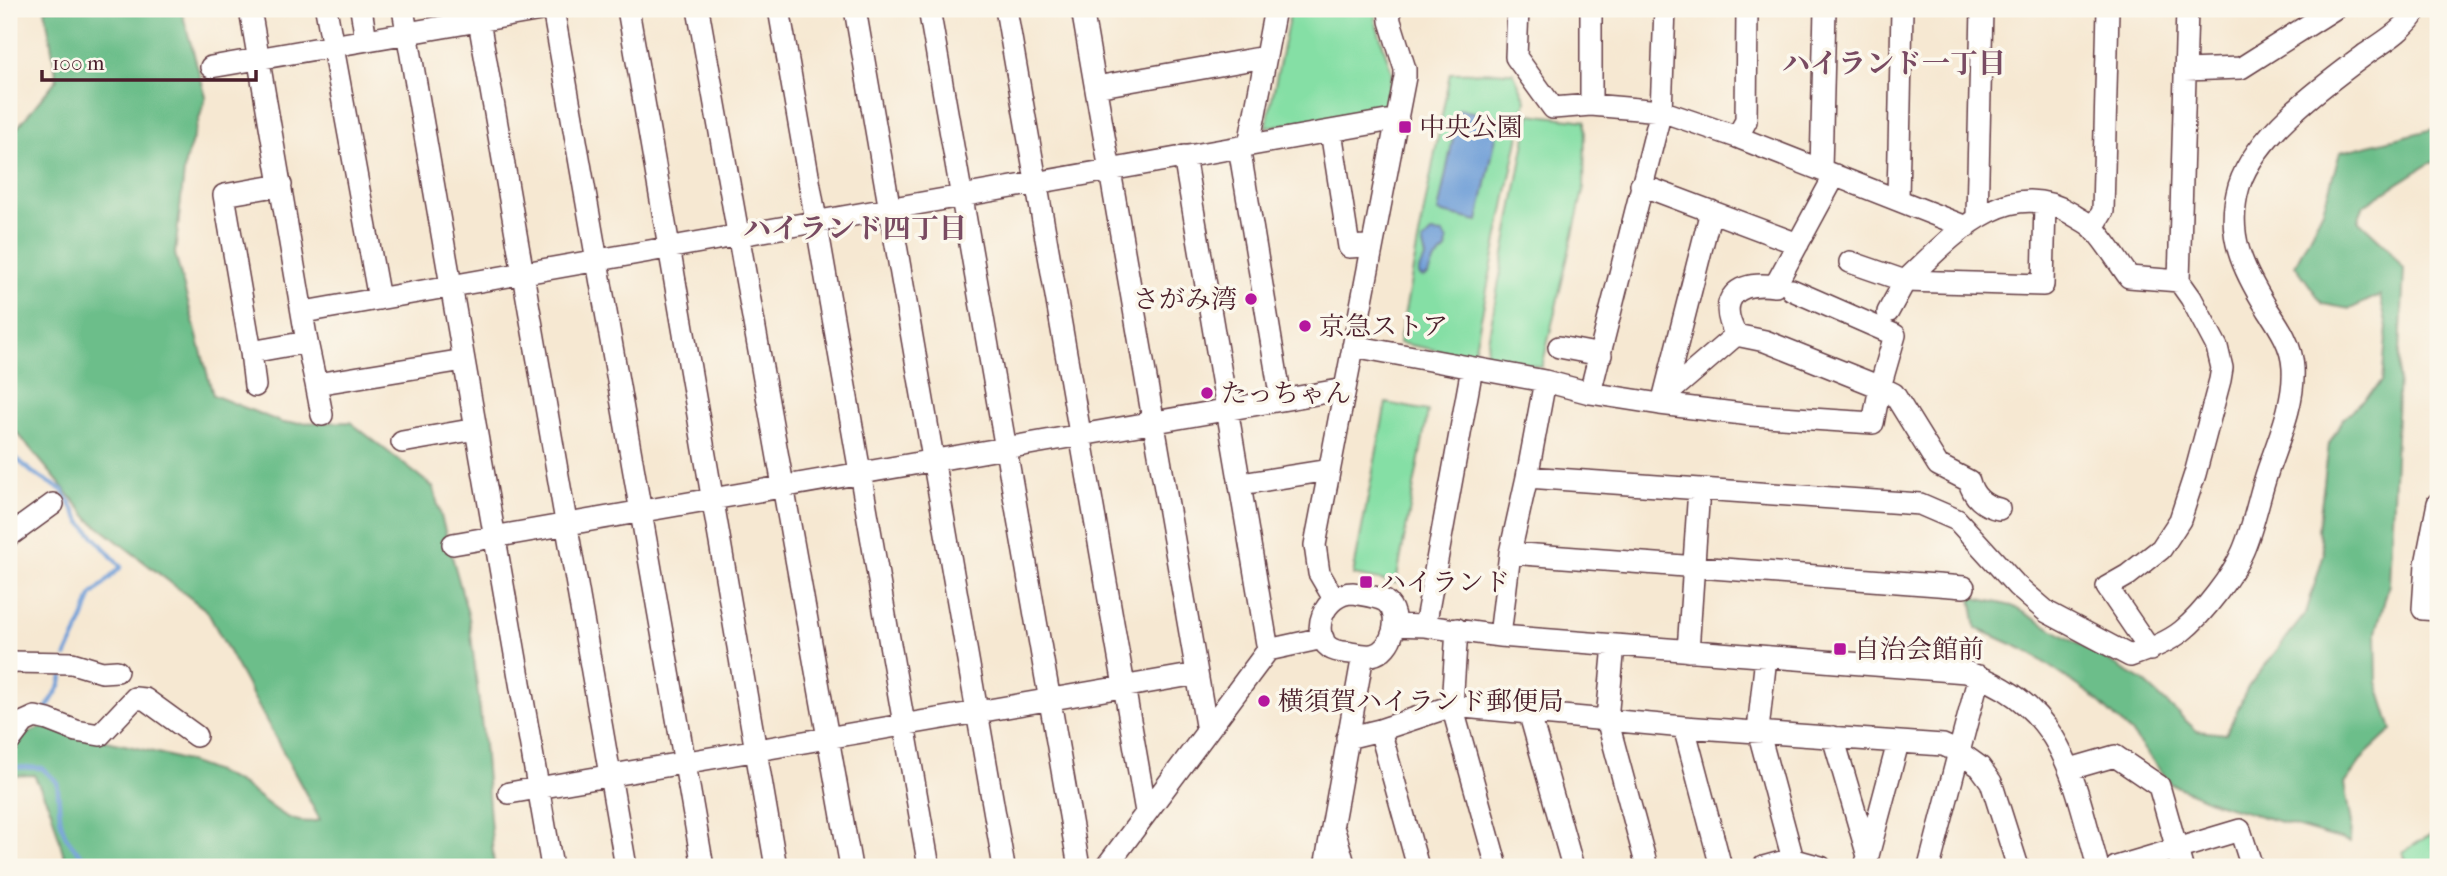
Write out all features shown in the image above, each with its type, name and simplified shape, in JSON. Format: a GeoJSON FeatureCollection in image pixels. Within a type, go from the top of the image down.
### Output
{"type":"FeatureCollection","features":[{"type":"Feature","properties":{"kind":"street"},"geometry":{"type":"LineString","coordinates":[[250,9],[322,415]]}},
{"type":"Feature","properties":{"kind":"street"},"geometry":{"type":"LineString","coordinates":[[326,9],[379,299]]}},
{"type":"Feature","properties":{"kind":"street"},"geometry":{"type":"LineString","coordinates":[[361,9],[366,40]]}},
{"type":"Feature","properties":{"kind":"street"},"geometry":{"type":"LineString","coordinates":[[403,9],[552,867]]}},
{"type":"Feature","properties":{"kind":"street"},"geometry":{"type":"LineString","coordinates":[[211,66],[547,9]]}},
{"type":"Feature","properties":{"kind":"street"},"geometry":{"type":"LineString","coordinates":[[553,9],[703,867]]}},
{"type":"Feature","properties":{"kind":"street"},"geometry":{"type":"LineString","coordinates":[[628,9],[776,867]]}},
{"type":"Feature","properties":{"kind":"street"},"geometry":{"type":"LineString","coordinates":[[698,9],[851,867]]}},
{"type":"Feature","properties":{"kind":"street"},"geometry":{"type":"LineString","coordinates":[[779,9],[929,867]]}},
{"type":"Feature","properties":{"kind":"street"},"geometry":{"type":"LineString","coordinates":[[855,9],[1004,867]]}},
{"type":"Feature","properties":{"kind":"street"},"geometry":{"type":"LineString","coordinates":[[929,9],[1079,867]]}},
{"type":"Feature","properties":{"kind":"street"},"geometry":{"type":"LineString","coordinates":[[1006,9],[1146,812]]}},
{"type":"Feature","properties":{"kind":"street"},"geometry":{"type":"LineString","coordinates":[[1082,9],[1207,731]]}},
{"type":"Feature","properties":{"kind":"street"},"geometry":{"type":"LineString","coordinates":[[1275,9],[1244,146],[1281,400]]}},
{"type":"Feature","properties":{"kind":"street"},"geometry":{"type":"LineString","coordinates":[[1333,597],[1319,573],[1316,556],[1317,533],[1398,119],[1405,69],[1390,21],[1389,9]]}},
{"type":"Feature","properties":{"kind":"street"},"geometry":{"type":"LineString","coordinates":[[1518,9],[1516,57],[1553,108],[1591,105],[1661,111],[1898,198],[1971,221]]}},
{"type":"Feature","properties":{"kind":"street"},"geometry":{"type":"LineString","coordinates":[[1591,9],[1591,105]]}},
{"type":"Feature","properties":{"kind":"street"},"geometry":{"type":"LineString","coordinates":[[1590,393],[1661,111],[1665,9]]}},
{"type":"Feature","properties":{"kind":"street"},"geometry":{"type":"LineString","coordinates":[[1737,137],[1746,121],[1747,9]]}},
{"type":"Feature","properties":{"kind":"street"},"geometry":{"type":"LineString","coordinates":[[1736,335],[1727,312],[1729,301],[1735,293],[1752,285],[1775,286],[1798,244],[1828,172],[1825,9]]}},
{"type":"Feature","properties":{"kind":"street"},"geometry":{"type":"LineString","coordinates":[[1898,198],[1902,9]]}},
{"type":"Feature","properties":{"kind":"street"},"geometry":{"type":"LineString","coordinates":[[1971,221],[1982,9]]}},
{"type":"Feature","properties":{"kind":"street"},"geometry":{"type":"LineString","coordinates":[[2094,228],[2103,211],[2108,9]]}},
{"type":"Feature","properties":{"kind":"street"},"geometry":{"type":"LineString","coordinates":[[2150,650],[2107,587],[2128,575],[2161,549],[2180,520],[2195,474],[2222,368],[2217,347],[2179,281],[2187,9]]}},
{"type":"Feature","properties":{"kind":"street"},"geometry":{"type":"LineString","coordinates":[[2185,71],[2241,68],[2334,9]]}},
{"type":"Feature","properties":{"kind":"street"},"geometry":{"type":"LineString","coordinates":[[1527,477],[1920,504],[1957,520],[2017,586],[2047,612],[2130,656],[2150,650],[2182,631],[2222,587],[2243,551],[2291,394],[2293,366],[2285,336],[2249,279],[2238,251],[2233,220],[2240,185],[2249,165],[2266,141],[2318,89],[2392,36],[2417,9]]}},
{"type":"Feature","properties":{"kind":"street"},"geometry":{"type":"LineString","coordinates":[[478,20],[626,867]]}},
{"type":"Feature","properties":{"kind":"street"},"geometry":{"type":"LineString","coordinates":[[1096,87],[1265,58]]}},
{"type":"Feature","properties":{"kind":"street"},"geometry":{"type":"LineString","coordinates":[[304,312],[1398,119]]}},
{"type":"Feature","properties":{"kind":"street"},"geometry":{"type":"LineString","coordinates":[[1331,131],[1349,247],[1365,246]]}},
{"type":"Feature","properties":{"kind":"street"},"geometry":{"type":"LineString","coordinates":[[1185,156],[1268,650]]}},
{"type":"Feature","properties":{"kind":"street"},"geometry":{"type":"LineString","coordinates":[[255,386],[224,195],[281,185]]}},
{"type":"Feature","properties":{"kind":"street"},"geometry":{"type":"LineString","coordinates":[[1641,186],[1798,244]]}},
{"type":"Feature","properties":{"kind":"street"},"geometry":{"type":"LineString","coordinates":[[1888,312],[1905,281],[1971,221],[2009,202],[2056,204],[2094,228],[2129,277],[2179,281]]}},
{"type":"Feature","properties":{"kind":"street"},"geometry":{"type":"LineString","coordinates":[[1850,262],[1905,281],[2043,285],[2045,203]]}},
{"type":"Feature","properties":{"kind":"street"},"geometry":{"type":"LineString","coordinates":[[1662,400],[1711,211]]}},
{"type":"Feature","properties":{"kind":"street"},"geometry":{"type":"LineString","coordinates":[[1353,346],[1545,381],[1590,393],[1662,400],[1751,415],[1873,424],[1895,335],[1792,290]]}},
{"type":"Feature","properties":{"kind":"street"},"geometry":{"type":"LineString","coordinates":[[1662,400],[1736,335]]}},
{"type":"Feature","properties":{"kind":"street"},"geometry":{"type":"LineString","coordinates":[[1736,335],[1765,341],[1894,394],[1938,465],[1969,481],[1971,490],[1986,507],[1999,509]]}},
{"type":"Feature","properties":{"kind":"street"},"geometry":{"type":"LineString","coordinates":[[251,352],[307,342]]}},
{"type":"Feature","properties":{"kind":"street"},"geometry":{"type":"LineString","coordinates":[[1559,347],[1601,355]]}},
{"type":"Feature","properties":{"kind":"street"},"geometry":{"type":"LineString","coordinates":[[316,384],[464,360]]}},
{"type":"Feature","properties":{"kind":"street"},"geometry":{"type":"LineString","coordinates":[[1425,626],[1472,368]]}},
{"type":"Feature","properties":{"kind":"street"},"geometry":{"type":"LineString","coordinates":[[1500,636],[1510,553],[1545,381]]}},
{"type":"Feature","properties":{"kind":"street"},"geometry":{"type":"LineString","coordinates":[[453,544],[1345,388]]}},
{"type":"Feature","properties":{"kind":"street"},"geometry":{"type":"LineString","coordinates":[[402,442],[476,429]]}},
{"type":"Feature","properties":{"kind":"street"},"geometry":{"type":"LineString","coordinates":[[1241,485],[1329,470]]}},
{"type":"Feature","properties":{"kind":"street"},"geometry":{"type":"LineString","coordinates":[[1688,650],[1699,489]]}},
{"type":"Feature","properties":{"kind":"street"},"geometry":{"type":"LineString","coordinates":[[2438,503],[2426,564],[2423,609],[2438,610]]}},
{"type":"Feature","properties":{"kind":"street"},"geometry":{"type":"LineString","coordinates":[[9,536],[53,504]]}},
{"type":"Feature","properties":{"kind":"street"},"geometry":{"type":"LineString","coordinates":[[1510,553],[1964,587]]}},
{"type":"Feature","properties":{"kind":"street"},"geometry":{"type":"LineString","coordinates":[[1353,593],[1382,600],[1389,606],[1394,625],[1393,634],[1382,650],[1363,655],[1334,650],[1325,643],[1321,621],[1333,597],[1353,593]]}},
{"type":"Feature","properties":{"kind":"street"},"geometry":{"type":"LineString","coordinates":[[1394,625],[1457,629],[1500,636],[1966,672],[1979,676],[2003,687],[2034,712],[2056,739],[2070,768],[2098,867]]}},
{"type":"Feature","properties":{"kind":"street"},"geometry":{"type":"LineString","coordinates":[[1457,629],[1452,706],[1497,867]]}},
{"type":"Feature","properties":{"kind":"street"},"geometry":{"type":"LineString","coordinates":[[1106,867],[1268,650],[1323,638]]}},
{"type":"Feature","properties":{"kind":"street"},"geometry":{"type":"LineString","coordinates":[[1614,645],[1607,719],[1647,867]]}},
{"type":"Feature","properties":{"kind":"street"},"geometry":{"type":"LineString","coordinates":[[1325,867],[1363,655]]}},
{"type":"Feature","properties":{"kind":"street"},"geometry":{"type":"LineString","coordinates":[[1766,657],[1758,730],[1794,863]]}},
{"type":"Feature","properties":{"kind":"street"},"geometry":{"type":"LineString","coordinates":[[9,662],[72,663],[102,672],[117,671]]}},
{"type":"Feature","properties":{"kind":"street"},"geometry":{"type":"LineString","coordinates":[[509,793],[1197,674]]}},
{"type":"Feature","properties":{"kind":"street"},"geometry":{"type":"LineString","coordinates":[[1929,867],[1979,676]]}},
{"type":"Feature","properties":{"kind":"street"},"geometry":{"type":"LineString","coordinates":[[9,742],[24,722],[35,717],[76,731],[100,735],[135,698],[145,698],[196,736]]}},
{"type":"Feature","properties":{"kind":"street"},"geometry":{"type":"LineString","coordinates":[[1347,738],[1452,706],[1530,715],[1943,745],[1959,752],[1980,767],[1991,782],[2018,867]]}},
{"type":"Feature","properties":{"kind":"street"},"geometry":{"type":"LineString","coordinates":[[1530,715],[1573,867]]}},
{"type":"Feature","properties":{"kind":"street"},"geometry":{"type":"LineString","coordinates":[[1684,727],[1721,867]]}},
{"type":"Feature","properties":{"kind":"street"},"geometry":{"type":"LineString","coordinates":[[1380,730],[1418,867]]}},
{"type":"Feature","properties":{"kind":"street"},"geometry":{"type":"LineString","coordinates":[[1833,737],[1866,862]]}},
{"type":"Feature","properties":{"kind":"street"},"geometry":{"type":"LineString","coordinates":[[1866,862],[1898,743]]}},
{"type":"Feature","properties":{"kind":"street"},"geometry":{"type":"LineString","coordinates":[[2070,768],[2115,756],[2159,786],[2180,858]]}},
{"type":"Feature","properties":{"kind":"street"},"geometry":{"type":"LineString","coordinates":[[1333,828],[1345,867]]}},
{"type":"Feature","properties":{"kind":"street"},"geometry":{"type":"LineString","coordinates":[[2116,867],[2180,858],[2240,830],[2252,867]]}},
{"type":"Feature","properties":{"kind":"street"},"geometry":{"type":"LineString","coordinates":[[1763,867],[1794,863],[1821,867]]}},
{"type":"Feature","properties":{"kind":"green space"},"geometry":{"type":"Polygon","coordinates":[[[45,9],[181,9],[206,97],[185,163],[175,254],[213,395],[283,423],[350,422],[433,487],[469,618],[484,745],[494,867],[67,867],[51,810],[34,775],[9,776],[9,753],[28,733],[42,727],[192,763],[237,782],[286,816],[308,822],[320,820],[207,611],[90,520],[9,423],[9,138],[57,79],[45,9]]]}},
{"type":"Feature","properties":{"kind":"green space"},"geometry":{"type":"Polygon","coordinates":[[[1291,9],[1377,9],[1375,20],[1392,73],[1384,111],[1266,127],[1291,9]]]}},
{"type":"Feature","properties":{"kind":"green space"},"geometry":{"type":"Polygon","coordinates":[[[1513,72],[1526,100],[1473,357],[1399,343],[1450,73],[1513,72]]]}},
{"type":"Feature","properties":{"kind":"green space"},"geometry":{"type":"Polygon","coordinates":[[[1530,114],[1585,121],[1584,187],[1542,367],[1485,357],[1530,114]]]}},
{"type":"Feature","properties":{"kind":"green space"},"geometry":{"type":"Polygon","coordinates":[[[2438,128],[2438,162],[2430,163],[2364,205],[2358,220],[2388,248],[2404,269],[2389,584],[2376,632],[2377,682],[2392,730],[2366,754],[2344,784],[2351,823],[2350,842],[2215,803],[2171,784],[2132,734],[2090,694],[2027,651],[1976,628],[1971,597],[2012,606],[2143,681],[2197,731],[2226,734],[2248,687],[2306,613],[2324,553],[2318,530],[2329,444],[2343,419],[2382,382],[2387,327],[2380,295],[2350,309],[2323,304],[2295,265],[2323,210],[2340,152],[2438,128]]]}},
{"type":"Feature","properties":{"kind":"green space"},"geometry":{"type":"Polygon","coordinates":[[[1386,403],[1428,411],[1396,583],[1353,575],[1386,403]]]}},
{"type":"Feature","properties":{"kind":"green space"},"geometry":{"type":"Polygon","coordinates":[[[2431,834],[2438,867],[2406,867],[2403,852],[2431,834]]]}},
{"type":"Feature","properties":{"kind":"water"},"geometry":{"type":"Polygon","coordinates":[[[1459,109],[1500,118],[1478,221],[1438,212],[1459,109]]]}},
{"type":"Feature","properties":{"kind":"water"},"geometry":{"type":"Polygon","coordinates":[[[1431,233],[1443,234],[1447,241],[1446,250],[1433,262],[1428,275],[1419,276],[1426,257],[1422,242],[1431,233]]]}},
{"type":"Feature","properties":{"kind":"waterway"},"geometry":{"type":"LineString","coordinates":[[9,452],[33,473],[62,490],[81,522],[121,567],[91,596],[66,656]]}},
{"type":"Feature","properties":{"kind":"waterway"},"geometry":{"type":"LineString","coordinates":[[43,714],[60,686],[64,668]]}},
{"type":"Feature","properties":{"kind":"waterway"},"geometry":{"type":"LineString","coordinates":[[9,767],[42,768],[57,782],[65,835],[90,867]]}},
{"type":"Feature","properties":{"kind":"place","name":"中央公園"},"geometry":{"type":"Point","coordinates":[1405,127]}},
{"type":"Feature","properties":{"kind":"place","name":"さがみ湾"},"geometry":{"type":"Point","coordinates":[1251,299]}},
{"type":"Feature","properties":{"kind":"place","name":"京急ストア"},"geometry":{"type":"Point","coordinates":[1305,326]}},
{"type":"Feature","properties":{"kind":"place","name":"たっちゃん"},"geometry":{"type":"Point","coordinates":[1207,393]}},
{"type":"Feature","properties":{"kind":"place","name":"ハイランド"},"geometry":{"type":"Point","coordinates":[1366,582]}},
{"type":"Feature","properties":{"kind":"place","name":"自治会館前"},"geometry":{"type":"Point","coordinates":[1840,649]}},
{"type":"Feature","properties":{"kind":"place","name":"横須賀ハイランド郵便局"},"geometry":{"type":"Point","coordinates":[1264,701]}},
{"type":"Feature","properties":{"kind":"district","name":"ハイランド一丁目"},"geometry":{"type":"Point","coordinates":[1894,63]}},
{"type":"Feature","properties":{"kind":"district","name":"ハイランド四丁目"},"geometry":{"type":"Point","coordinates":[855,228]}}]}
